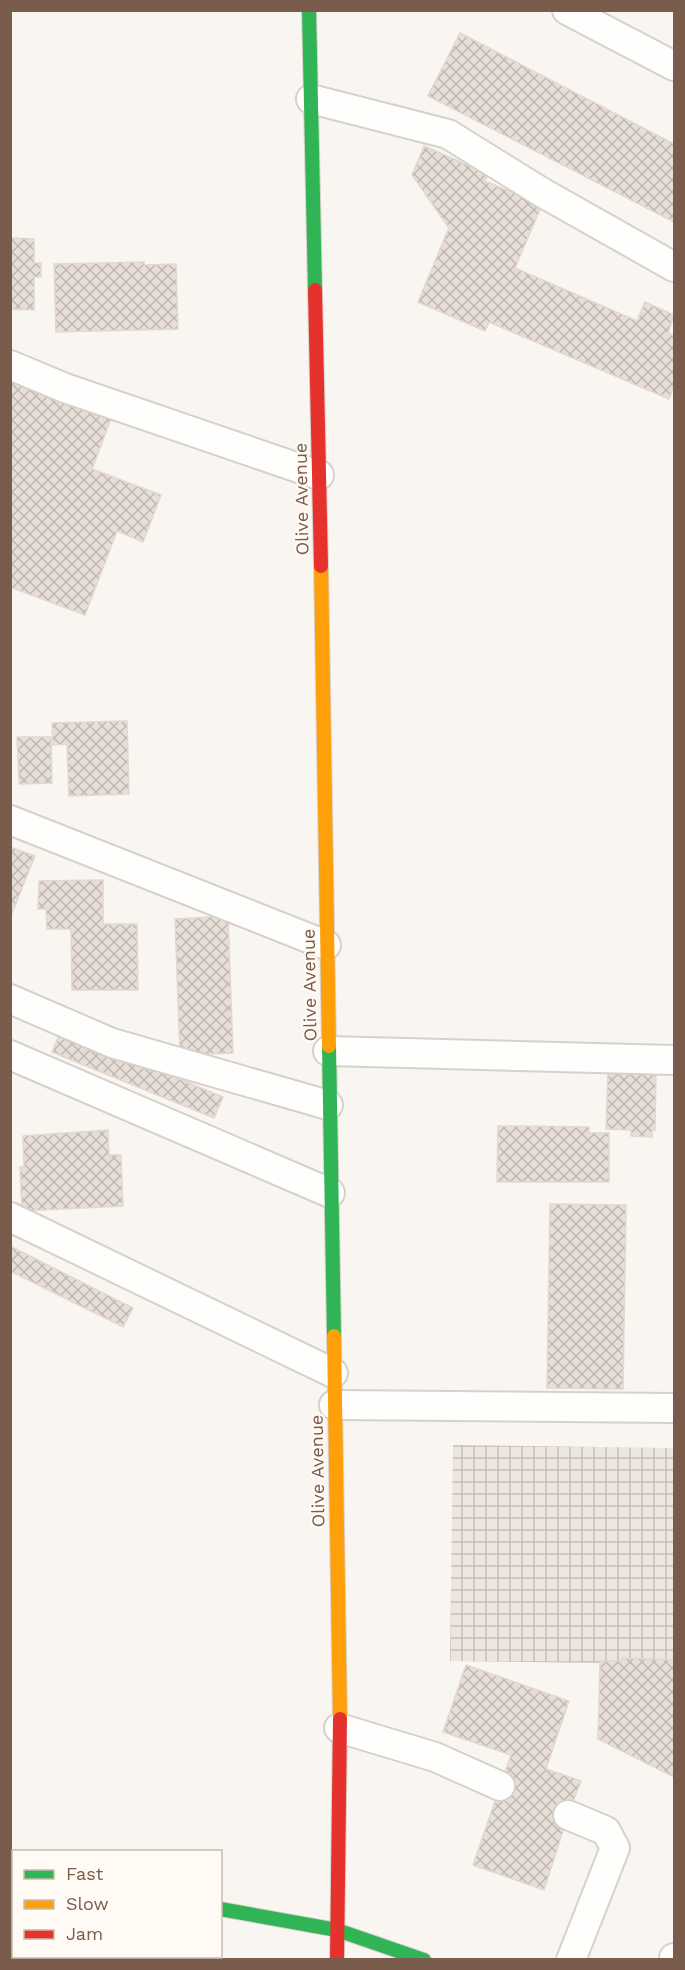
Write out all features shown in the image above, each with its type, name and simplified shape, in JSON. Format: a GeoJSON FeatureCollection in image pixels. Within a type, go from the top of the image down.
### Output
{"type":"FeatureCollection","features":[{"type":"Feature","properties":{"kind":"main road","name":"Olive Avenue"},"geometry":{"type":"LineString","coordinates":[[309,10],[319,475],[339,1728],[337,1959]]}},
{"type":"Feature","properties":{"kind":"main road"},"geometry":{"type":"LineString","coordinates":[[222,1909],[337,1930],[424,1959]]}},
{"type":"Feature","properties":{"kind":"lane"},"geometry":{"type":"LineString","coordinates":[[567,10],[675,66]]}},
{"type":"Feature","properties":{"kind":"lane"},"geometry":{"type":"LineString","coordinates":[[311,99],[448,134],[543,194],[675,267]]}},
{"type":"Feature","properties":{"kind":"lane"},"geometry":{"type":"LineString","coordinates":[[10,365],[65,388],[319,475]]}},
{"type":"Feature","properties":{"kind":"lane"},"geometry":{"type":"LineString","coordinates":[[10,820],[326,945]]}},
{"type":"Feature","properties":{"kind":"lane"},"geometry":{"type":"LineString","coordinates":[[10,999],[112,1043],[328,1105]]}},
{"type":"Feature","properties":{"kind":"lane"},"geometry":{"type":"LineString","coordinates":[[328,1051],[675,1060]]}},
{"type":"Feature","properties":{"kind":"lane"},"geometry":{"type":"LineString","coordinates":[[10,1055],[330,1193]]}},
{"type":"Feature","properties":{"kind":"lane"},"geometry":{"type":"LineString","coordinates":[[10,1217],[333,1373]]}},
{"type":"Feature","properties":{"kind":"lane"},"geometry":{"type":"LineString","coordinates":[[334,1405],[675,1408]]}},
{"type":"Feature","properties":{"kind":"lane"},"geometry":{"type":"LineString","coordinates":[[339,1728],[435,1757],[500,1786]]}},
{"type":"Feature","properties":{"kind":"lane"},"geometry":{"type":"LineString","coordinates":[[568,1815],[606,1831],[615,1848],[571,1959]]}},
{"type":"Feature","properties":{"kind":"shaded area"},"geometry":{"type":"Polygon","coordinates":[[[453,1445],[674,1448],[674,1664],[450,1661],[453,1445]]]}},
{"type":"Feature","properties":{"kind":"building"},"geometry":{"type":"Polygon","coordinates":[[[460,33],[674,144],[674,222],[428,96],[460,33]]]}},
{"type":"Feature","properties":{"kind":"building"},"geometry":{"type":"Polygon","coordinates":[[[424,146],[488,174],[485,181],[542,205],[515,268],[637,321],[645,302],[674,315],[668,333],[674,336],[674,386],[669,399],[489,322],[485,331],[418,302],[449,228],[412,175],[424,146]]]}},
{"type":"Feature","properties":{"kind":"building"},"geometry":{"type":"Polygon","coordinates":[[[10,238],[34,239],[34,263],[41,263],[41,277],[34,277],[34,310],[10,309],[10,238]]]}},
{"type":"Feature","properties":{"kind":"building"},"geometry":{"type":"Polygon","coordinates":[[[144,262],[144,265],[176,264],[178,329],[56,332],[54,264],[144,262]]]}},
{"type":"Feature","properties":{"kind":"building"},"geometry":{"type":"Polygon","coordinates":[[[10,377],[112,416],[92,469],[161,495],[143,542],[117,531],[85,615],[10,587],[10,377]]]}},
{"type":"Feature","properties":{"kind":"building"},"geometry":{"type":"Polygon","coordinates":[[[127,721],[129,794],[69,796],[67,744],[53,745],[52,723],[127,721]]]}},
{"type":"Feature","properties":{"kind":"building"},"geometry":{"type":"Polygon","coordinates":[[[17,737],[51,737],[52,783],[19,784],[17,737]]]}},
{"type":"Feature","properties":{"kind":"building"},"geometry":{"type":"Polygon","coordinates":[[[10,847],[35,856],[10,918],[10,847]]]}},
{"type":"Feature","properties":{"kind":"building"},"geometry":{"type":"Polygon","coordinates":[[[103,880],[103,924],[137,924],[138,990],[72,990],[71,929],[47,929],[46,909],[38,909],[39,881],[103,880]]]}},
{"type":"Feature","properties":{"kind":"building"},"geometry":{"type":"Polygon","coordinates":[[[228,916],[233,1053],[180,1055],[175,919],[228,916]]]}},
{"type":"Feature","properties":{"kind":"building"},"geometry":{"type":"Polygon","coordinates":[[[61,1031],[223,1097],[214,1118],[52,1052],[61,1031]]]}},
{"type":"Feature","properties":{"kind":"building"},"geometry":{"type":"Polygon","coordinates":[[[608,1069],[656,1070],[655,1130],[652,1130],[652,1137],[631,1136],[631,1130],[606,1129],[608,1069]]]}},
{"type":"Feature","properties":{"kind":"building"},"geometry":{"type":"Polygon","coordinates":[[[498,1126],[589,1127],[589,1133],[609,1133],[609,1182],[497,1182],[498,1126]]]}},
{"type":"Feature","properties":{"kind":"building"},"geometry":{"type":"Polygon","coordinates":[[[108,1130],[109,1155],[121,1155],[123,1206],[22,1211],[20,1167],[24,1167],[23,1136],[108,1130]]]}},
{"type":"Feature","properties":{"kind":"building"},"geometry":{"type":"Polygon","coordinates":[[[550,1204],[626,1205],[623,1389],[547,1388],[550,1204]]]}},
{"type":"Feature","properties":{"kind":"building"},"geometry":{"type":"Polygon","coordinates":[[[10,1246],[133,1308],[123,1327],[10,1271],[10,1246]]]}},
{"type":"Feature","properties":{"kind":"building"},"geometry":{"type":"Polygon","coordinates":[[[622,1658],[674,1660],[674,1777],[598,1739],[600,1661],[622,1661],[622,1658]]]}},
{"type":"Feature","properties":{"kind":"building"},"geometry":{"type":"Polygon","coordinates":[[[466,1665],[569,1701],[546,1769],[581,1781],[544,1890],[473,1865],[511,1755],[443,1732],[466,1665]]]}},
{"type":"Feature","properties":{"kind":"traffic: fast"},"geometry":{"type":"LineString","coordinates":[[309,10],[315,290]]}},
{"type":"Feature","properties":{"kind":"traffic: fast"},"geometry":{"type":"LineString","coordinates":[[329,1046],[334,1336]]}},
{"type":"Feature","properties":{"kind":"traffic: fast"},"geometry":{"type":"LineString","coordinates":[[222,1909],[337,1930],[424,1960]]}},
{"type":"Feature","properties":{"kind":"traffic: slow"},"geometry":{"type":"LineString","coordinates":[[321,566],[329,1046]]}},
{"type":"Feature","properties":{"kind":"traffic: slow"},"geometry":{"type":"LineString","coordinates":[[334,1336],[340,1719]]}},
{"type":"Feature","properties":{"kind":"traffic: jam"},"geometry":{"type":"LineString","coordinates":[[315,290],[321,566]]}},
{"type":"Feature","properties":{"kind":"traffic: jam"},"geometry":{"type":"LineString","coordinates":[[337,1960],[340,1719]]}}]}
